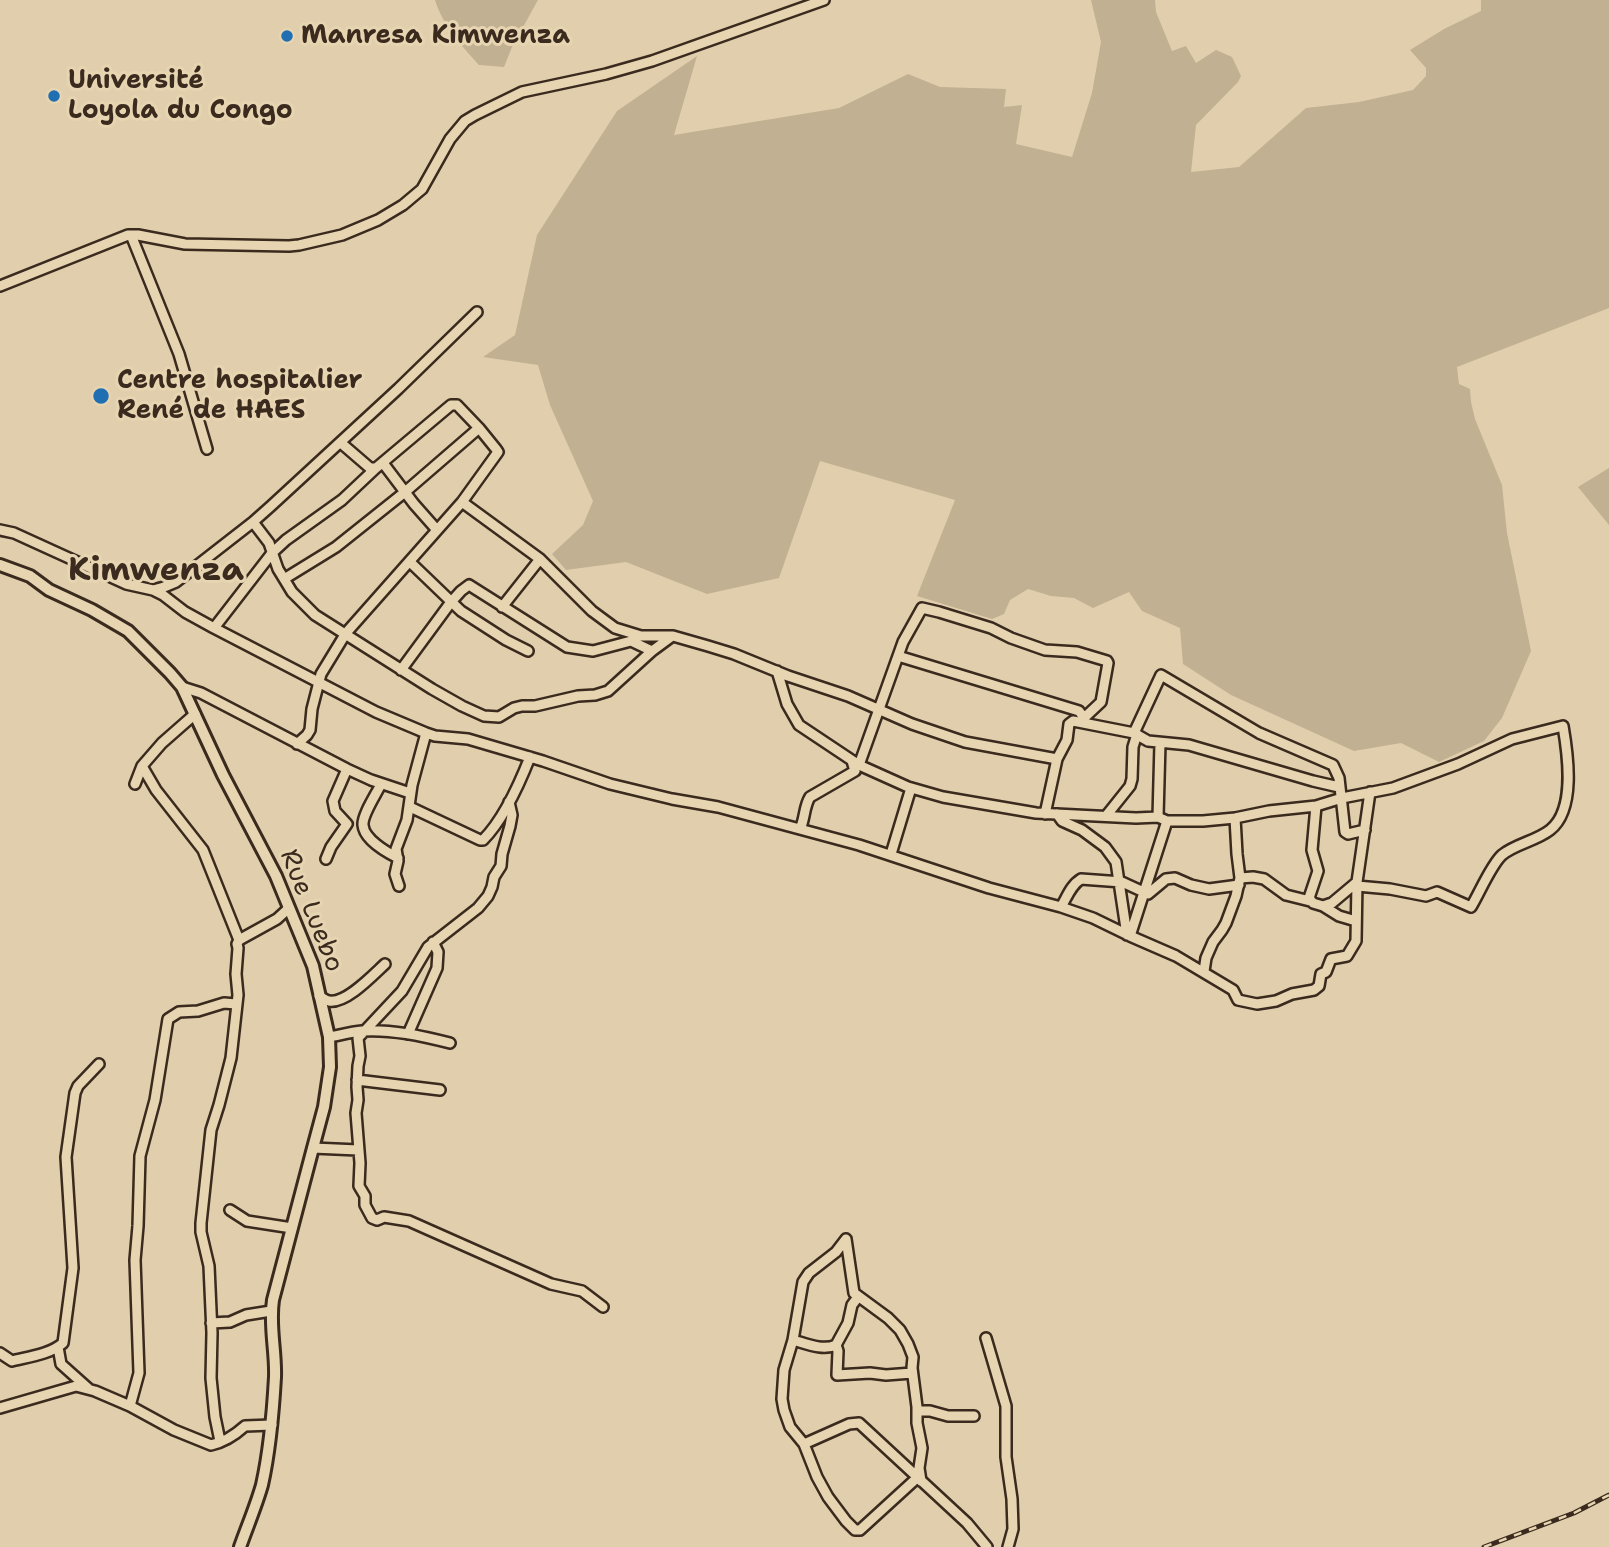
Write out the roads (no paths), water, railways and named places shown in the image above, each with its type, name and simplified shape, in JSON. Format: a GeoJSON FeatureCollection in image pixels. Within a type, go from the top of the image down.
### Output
{"type":"FeatureCollection","features":[{"type":"Feature","properties":{"kind":"street"},"geometry":{"type":"LineString","coordinates":[[0,286],[131,235],[170,240],[180,244],[289,246],[342,235],[403,205],[422,189],[450,139],[465,121],[522,92],[652,61],[824,0]]}},
{"type":"Feature","properties":{"kind":"street"},"geometry":{"type":"LineString","coordinates":[[131,235],[179,354],[207,450]]}},
{"type":"Feature","properties":{"kind":"street"},"geometry":{"type":"LineString","coordinates":[[152,590],[182,578],[253,522],[341,443],[477,313]]}},
{"type":"Feature","properties":{"kind":"street"},"geometry":{"type":"LineString","coordinates":[[214,628],[272,553],[298,530],[342,500],[454,404],[480,428],[498,452],[461,502],[346,634],[321,674],[310,730],[297,744]]}},
{"type":"Feature","properties":{"kind":"street"},"geometry":{"type":"LineString","coordinates":[[284,579],[336,547],[480,428]]}},
{"type":"Feature","properties":{"kind":"street"},"geometry":{"type":"LineString","coordinates":[[341,443],[370,468],[380,466]]}},
{"type":"Feature","properties":{"kind":"street"},"geometry":{"type":"LineString","coordinates":[[380,466],[437,530]]}},
{"type":"Feature","properties":{"kind":"street"},"geometry":{"type":"LineString","coordinates":[[461,502],[540,559],[592,611],[615,628],[641,636],[673,636],[734,654],[965,742],[1057,759]]}},
{"type":"Feature","properties":{"kind":"street"},"geometry":{"type":"LineString","coordinates":[[253,522],[269,543],[284,579],[315,615],[461,706],[484,716],[499,717],[522,706],[535,706],[608,691],[652,651],[673,636]]}},
{"type":"Feature","properties":{"kind":"street"},"geometry":{"type":"LineString","coordinates":[[0,530],[14,533],[126,584],[163,595],[185,612],[214,628],[376,712],[426,733],[468,739],[610,784],[718,807],[800,829],[891,854],[989,888],[1061,907],[1093,918],[1176,956],[1233,990],[1238,1000],[1257,1004],[1314,990],[1319,986],[1321,974],[1326,972],[1331,959],[1349,955],[1356,941],[1357,884],[1370,792]]}},
{"type":"Feature","properties":{"kind":"street"},"geometry":{"type":"LineString","coordinates":[[502,607],[540,559]]}},
{"type":"Feature","properties":{"kind":"street"},"geometry":{"type":"LineString","coordinates":[[410,562],[451,603],[499,636],[528,651]]}},
{"type":"Feature","properties":{"kind":"street"},"geometry":{"type":"LineString","coordinates":[[263,565],[268,564],[278,569]]}},
{"type":"Feature","properties":{"kind":"street","name":"Rue Luebo"},"geometry":{"type":"LineString","coordinates":[[0,565],[30,576],[50,590],[128,631],[182,687],[223,775],[276,876],[317,981],[318,996],[330,1037],[328,1087],[271,1311],[275,1373],[272,1425],[261,1488],[240,1547]]}},
{"type":"Feature","properties":{"kind":"street"},"geometry":{"type":"LineString","coordinates":[[401,670],[451,603],[468,585],[566,647],[593,651],[631,641],[652,651]]}},
{"type":"Feature","properties":{"kind":"street"},"geometry":{"type":"LineString","coordinates":[[800,829],[810,797],[855,771],[855,763],[902,642],[922,608],[991,628],[1045,650],[1077,652],[1107,661],[1101,702],[1083,720]]}},
{"type":"Feature","properties":{"kind":"street"},"geometry":{"type":"LineString","coordinates":[[898,656],[1079,711],[1083,720]]}},
{"type":"Feature","properties":{"kind":"street"},"geometry":{"type":"LineString","coordinates":[[777,671],[787,704],[799,725],[855,763],[911,788],[943,797],[1045,814],[1203,821],[1316,806],[1427,777],[1512,739],[1563,726],[1568,755],[1564,812],[1552,830],[1502,855],[1471,907],[1437,892],[1426,896],[1357,884],[1332,903],[1323,906]]}},
{"type":"Feature","properties":{"kind":"street"},"geometry":{"type":"LineString","coordinates":[[1105,816],[1130,786],[1135,734],[1161,675],[1259,733],[1333,765],[1339,778],[1346,834],[1365,830]]}},
{"type":"Feature","properties":{"kind":"street"},"geometry":{"type":"LineString","coordinates":[[182,687],[201,694],[347,769],[410,793]]}},
{"type":"Feature","properties":{"kind":"street"},"geometry":{"type":"LineString","coordinates":[[135,784],[142,766],[170,735],[195,714]]}},
{"type":"Feature","properties":{"kind":"street"},"geometry":{"type":"LineString","coordinates":[[1045,814],[1057,759],[1068,740],[1069,724],[1083,720],[1135,734],[1148,741],[1189,745],[1339,787]]}},
{"type":"Feature","properties":{"kind":"street"},"geometry":{"type":"LineString","coordinates":[[399,886],[395,874],[398,858],[396,849],[407,820],[410,793],[426,733]]}},
{"type":"Feature","properties":{"kind":"street"},"geometry":{"type":"LineString","coordinates":[[1128,935],[1144,893],[1163,819],[1160,743]]}},
{"type":"Feature","properties":{"kind":"street"},"geometry":{"type":"LineString","coordinates":[[410,807],[480,840],[492,828],[509,802],[530,757]]}},
{"type":"Feature","properties":{"kind":"street"},"geometry":{"type":"LineString","coordinates":[[142,766],[156,790],[203,850],[239,940],[236,974],[238,995],[231,1058],[209,1139],[201,1223],[209,1266],[212,1398],[220,1441]]}},
{"type":"Feature","properties":{"kind":"street"},"geometry":{"type":"LineString","coordinates":[[326,859],[347,824],[335,811],[333,801],[347,769]]}},
{"type":"Feature","properties":{"kind":"street"},"geometry":{"type":"LineString","coordinates":[[381,784],[364,819],[363,828],[383,851],[398,858]]}},
{"type":"Feature","properties":{"kind":"street"},"geometry":{"type":"LineString","coordinates":[[891,854],[911,788]]}},
{"type":"Feature","properties":{"kind":"street"},"geometry":{"type":"LineString","coordinates":[[509,802],[512,815],[510,826],[501,866],[488,896],[478,908],[433,942],[401,991],[358,1038],[360,1056],[356,1114],[359,1186],[372,1218],[409,1221],[551,1284],[582,1291],[603,1307]]}},
{"type":"Feature","properties":{"kind":"street"},"geometry":{"type":"LineString","coordinates":[[1310,901],[1318,871],[1312,850],[1316,806]]}},
{"type":"Feature","properties":{"kind":"street"},"geometry":{"type":"LineString","coordinates":[[1057,814],[1062,821],[1082,830],[1105,848],[1116,862],[1128,935]]}},
{"type":"Feature","properties":{"kind":"street"},"geometry":{"type":"LineString","coordinates":[[1204,971],[1206,958],[1222,930],[1240,882],[1235,818]]}},
{"type":"Feature","properties":{"kind":"street"},"geometry":{"type":"LineString","coordinates":[[492,828],[501,823],[510,826]]}},
{"type":"Feature","properties":{"kind":"street"},"geometry":{"type":"LineString","coordinates":[[1061,907],[1071,888],[1081,880],[1128,883],[1148,894],[1166,879],[1175,878],[1209,889],[1253,877],[1264,879],[1286,895],[1310,901],[1339,916],[1356,921]]}},
{"type":"Feature","properties":{"kind":"street"},"geometry":{"type":"LineString","coordinates":[[239,940],[277,919],[289,908]]}},
{"type":"Feature","properties":{"kind":"street"},"geometry":{"type":"LineString","coordinates":[[408,1034],[437,968],[438,952],[433,942]]}},
{"type":"Feature","properties":{"kind":"street"},"geometry":{"type":"LineString","coordinates":[[318,996],[332,1001],[342,998],[358,989],[385,964]]}},
{"type":"Feature","properties":{"kind":"street"},"geometry":{"type":"LineString","coordinates":[[130,1406],[139,1373],[135,1260],[140,1156],[156,1100],[169,1019],[179,1012],[198,1011],[224,1003],[236,1004]]}},
{"type":"Feature","properties":{"kind":"street"},"geometry":{"type":"LineString","coordinates":[[330,1037],[363,1031],[408,1034],[450,1043]]}},
{"type":"Feature","properties":{"kind":"street"},"geometry":{"type":"LineString","coordinates":[[0,1353],[12,1361],[58,1347],[64,1339],[73,1268],[66,1176],[67,1139],[75,1093],[78,1086],[99,1064]]}},
{"type":"Feature","properties":{"kind":"street"},"geometry":{"type":"LineString","coordinates":[[357,1080],[440,1090]]}},
{"type":"Feature","properties":{"kind":"street"},"geometry":{"type":"LineString","coordinates":[[313,1148],[358,1150]]}},
{"type":"Feature","properties":{"kind":"street"},"geometry":{"type":"LineString","coordinates":[[230,1210],[247,1221],[292,1228]]}},
{"type":"Feature","properties":{"kind":"street"},"geometry":{"type":"LineString","coordinates":[[846,1239],[854,1293],[900,1330],[913,1357],[912,1373],[922,1448],[920,1479],[860,1530],[855,1530],[828,1497],[804,1444],[790,1427],[783,1409],[783,1374],[793,1340],[803,1282],[809,1273],[836,1252],[846,1239]]}},
{"type":"Feature","properties":{"kind":"street"},"geometry":{"type":"LineString","coordinates":[[793,1340],[832,1348],[848,1323],[853,1303],[858,1297]]}},
{"type":"Feature","properties":{"kind":"street"},"geometry":{"type":"LineString","coordinates":[[211,1323],[230,1322],[246,1315],[271,1311]]}},
{"type":"Feature","properties":{"kind":"street"},"geometry":{"type":"LineString","coordinates":[[986,1338],[1006,1406],[1006,1457],[1013,1529],[1007,1547]]}},
{"type":"Feature","properties":{"kind":"street"},"geometry":{"type":"LineString","coordinates":[[836,1345],[838,1376],[912,1373]]}},
{"type":"Feature","properties":{"kind":"street"},"geometry":{"type":"LineString","coordinates":[[58,1347],[61,1364],[90,1390]]}},
{"type":"Feature","properties":{"kind":"street"},"geometry":{"type":"LineString","coordinates":[[0,1408],[76,1386],[130,1406],[174,1430],[211,1445],[236,1435],[245,1426],[272,1425]]}},
{"type":"Feature","properties":{"kind":"street"},"geometry":{"type":"LineString","coordinates":[[917,1411],[958,1417],[974,1416]]}},
{"type":"Feature","properties":{"kind":"street"},"geometry":{"type":"LineString","coordinates":[[804,1444],[857,1422],[967,1523],[987,1547]]}},
{"type":"Feature","properties":{"kind":"railway"},"geometry":{"type":"LineString","coordinates":[[1484,1547],[1574,1513],[1609,1495]]}},
{"type":"Feature","properties":{"kind":"place","name":"Manresa Kimwenza"},"geometry":{"type":"Point","coordinates":[287,36]}},
{"type":"Feature","properties":{"kind":"place","name":"Université Loyola du Congo"},"geometry":{"type":"Point","coordinates":[54,96]}},
{"type":"Feature","properties":{"kind":"place","name":"Centre hospitalier René de HAES"},"geometry":{"type":"Point","coordinates":[101,396]}},
{"type":"Feature","properties":{"kind":"district","name":"Kimwenza"},"geometry":{"type":"Point","coordinates":[156,571]}}]}
